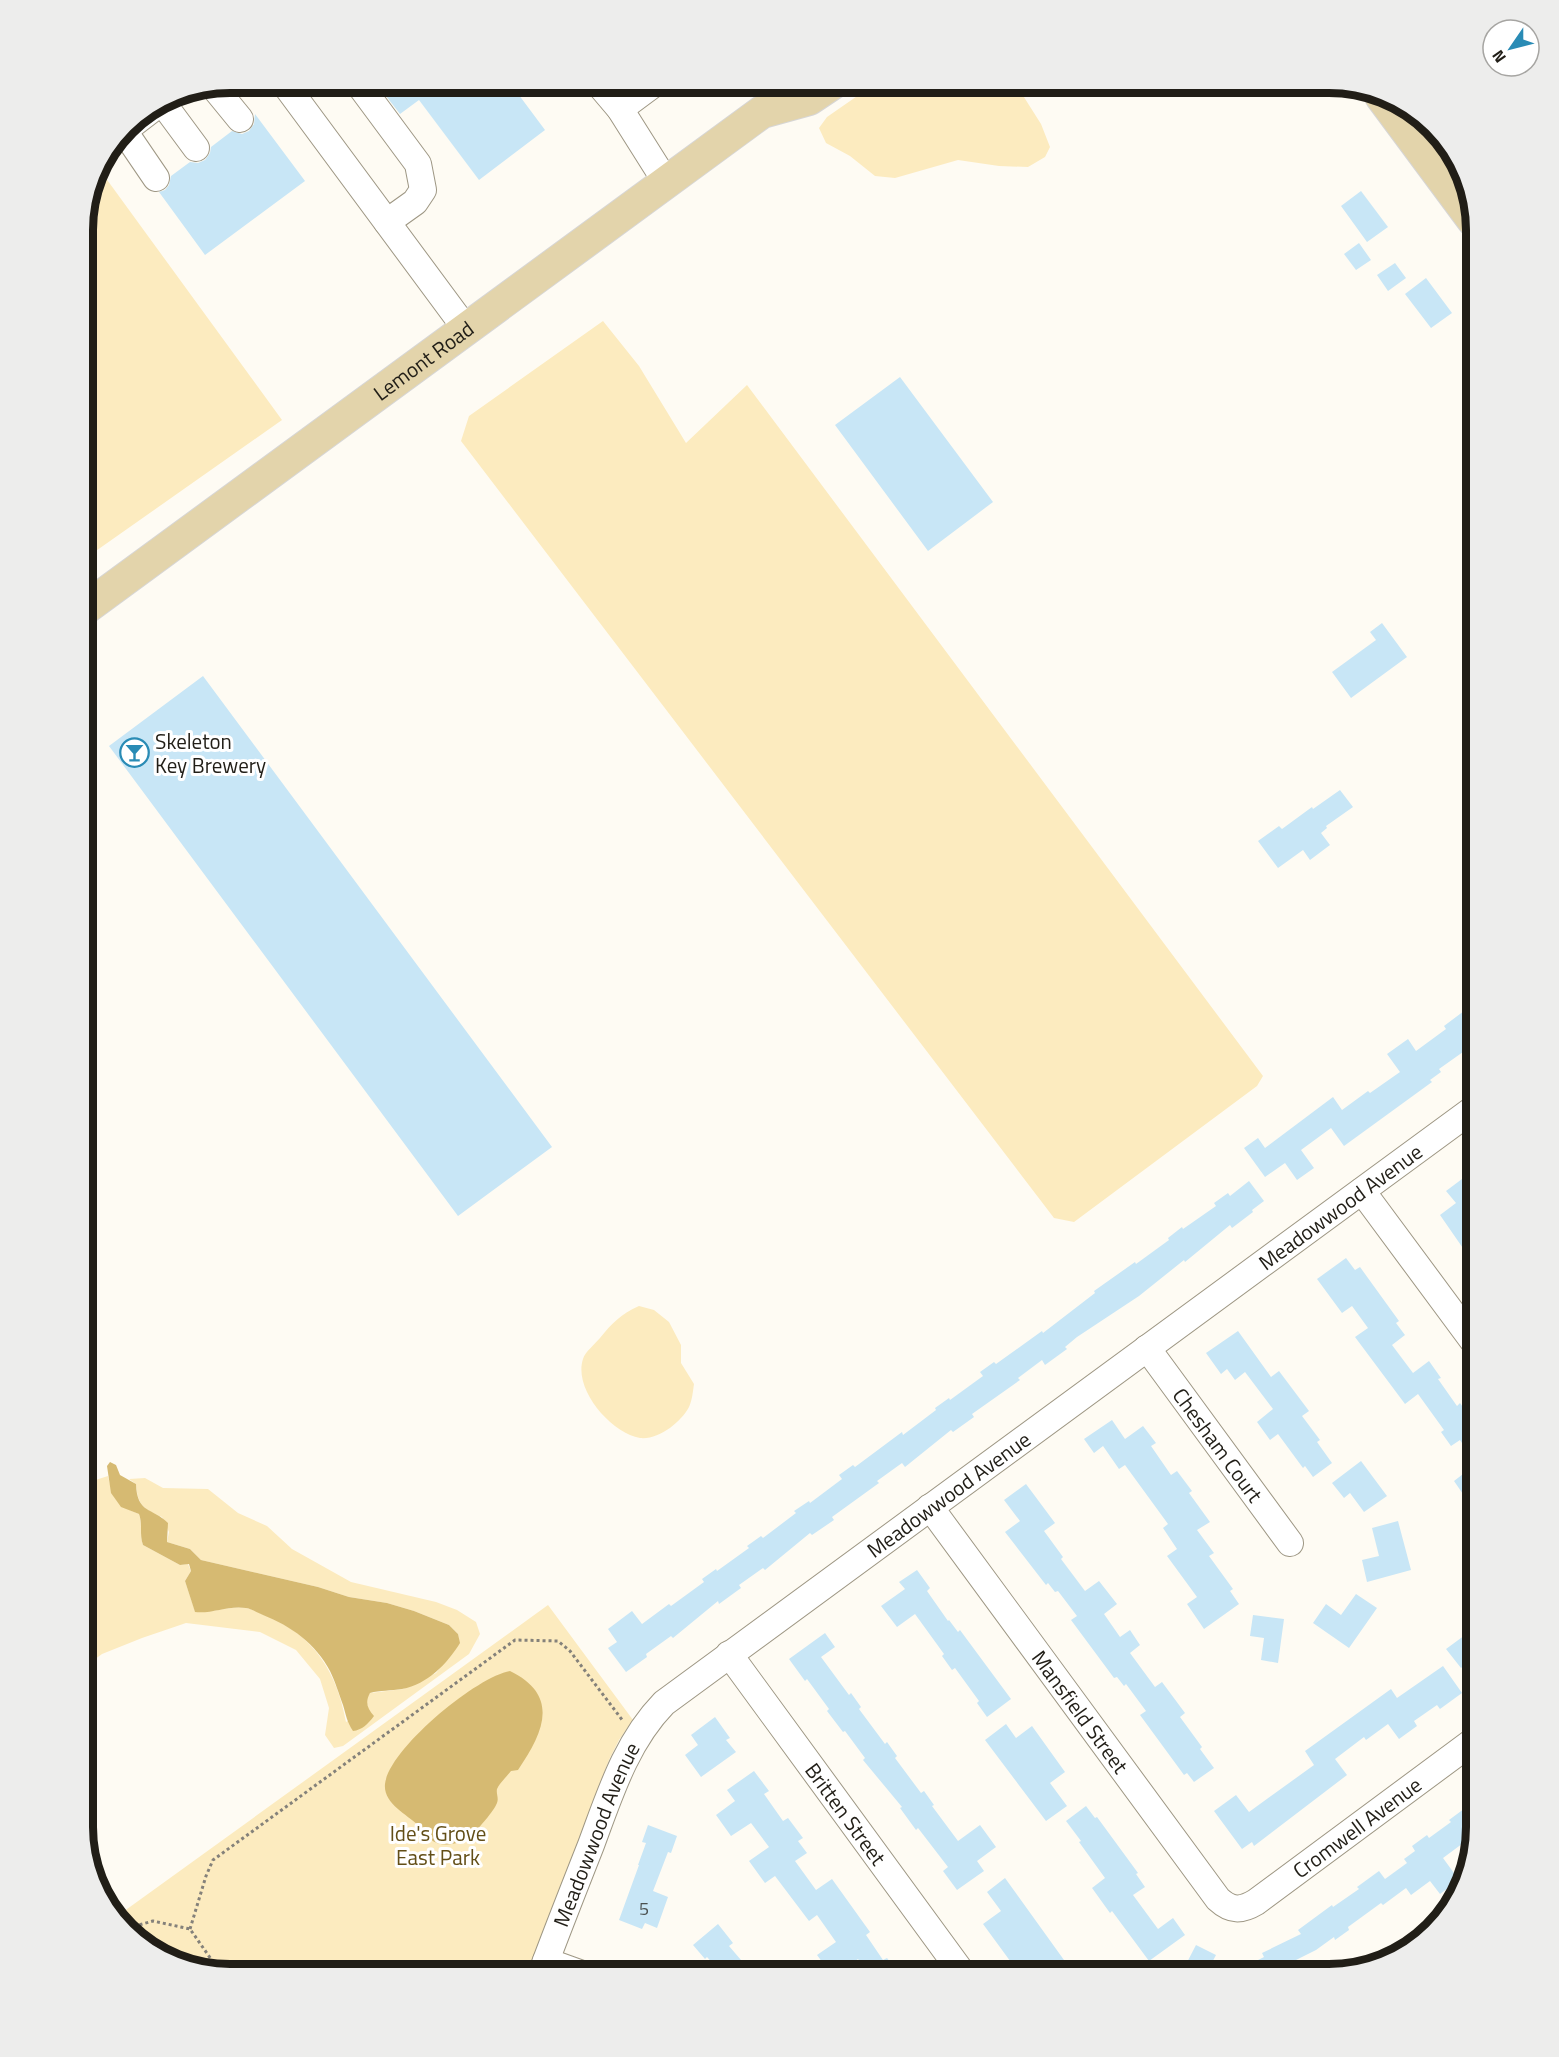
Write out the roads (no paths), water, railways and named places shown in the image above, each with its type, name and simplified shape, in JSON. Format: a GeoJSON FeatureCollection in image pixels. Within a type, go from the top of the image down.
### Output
{"type":"FeatureCollection","features":[{"type":"Feature","properties":{"kind":"main road","name":"Lemont Road"},"geometry":{"type":"LineString","coordinates":[[762,112],[772,93]]}},
{"type":"Feature","properties":{"kind":"main road","name":"Lemont Road"},"geometry":{"type":"LineString","coordinates":[[93,603],[762,112],[809,99],[818,93]]}},
{"type":"Feature","properties":{"kind":"main road"},"geometry":{"type":"LineString","coordinates":[[1389,107],[1464,208]]}},
{"type":"Feature","properties":{"kind":"street"},"geometry":{"type":"LineString","coordinates":[[219,93],[240,119]]}},
{"type":"Feature","properties":{"kind":"street"},"geometry":{"type":"LineString","coordinates":[[292,93],[466,329]]}},
{"type":"Feature","properties":{"kind":"street"},"geometry":{"type":"LineString","coordinates":[[366,93],[418,164],[423,190],[415,202],[387,222]]}},
{"type":"Feature","properties":{"kind":"street"},"geometry":{"type":"LineString","coordinates":[[606,93],[620,109],[666,182]]}},
{"type":"Feature","properties":{"kind":"street"},"geometry":{"type":"LineString","coordinates":[[620,109],[642,93]]}},
{"type":"Feature","properties":{"kind":"street"},"geometry":{"type":"LineString","coordinates":[[167,109],[196,148]]}},
{"type":"Feature","properties":{"kind":"street"},"geometry":{"type":"LineString","coordinates":[[129,138],[156,178]]}},
{"type":"Feature","properties":{"kind":"street","name":"Meadowwood Avenue"},"geometry":{"type":"LineString","coordinates":[[545,1964],[620,1768],[635,1738],[664,1702],[1466,1114]]}},
{"type":"Feature","properties":{"kind":"street"},"geometry":{"type":"LineString","coordinates":[[1362,1191],[1466,1332]]}},
{"type":"Feature","properties":{"kind":"street","name":"Chesham Court"},"geometry":{"type":"LineString","coordinates":[[1147,1348],[1290,1543]]}},
{"type":"Feature","properties":{"kind":"street","name":"Mansfield Street"},"geometry":{"type":"LineString","coordinates":[[930,1507],[1218,1899],[1235,1910]]}},
{"type":"Feature","properties":{"kind":"street","name":"Britten Street"},"geometry":{"type":"LineString","coordinates":[[729,1654],[956,1964]]}},
{"type":"Feature","properties":{"kind":"street","name":"Cromwell Avenue"},"geometry":{"type":"LineString","coordinates":[[1235,1910],[1256,1902],[1466,1746]]}},
{"type":"Feature","properties":{"kind":"place","name":"Skeleton Key Brewery"},"geometry":{"type":"Point","coordinates":[134,753]}},
{"type":"Feature","properties":{"kind":"park label","name":"Ide's Grove East Park"},"geometry":{"type":"Point","coordinates":[438,1845]}}]}
